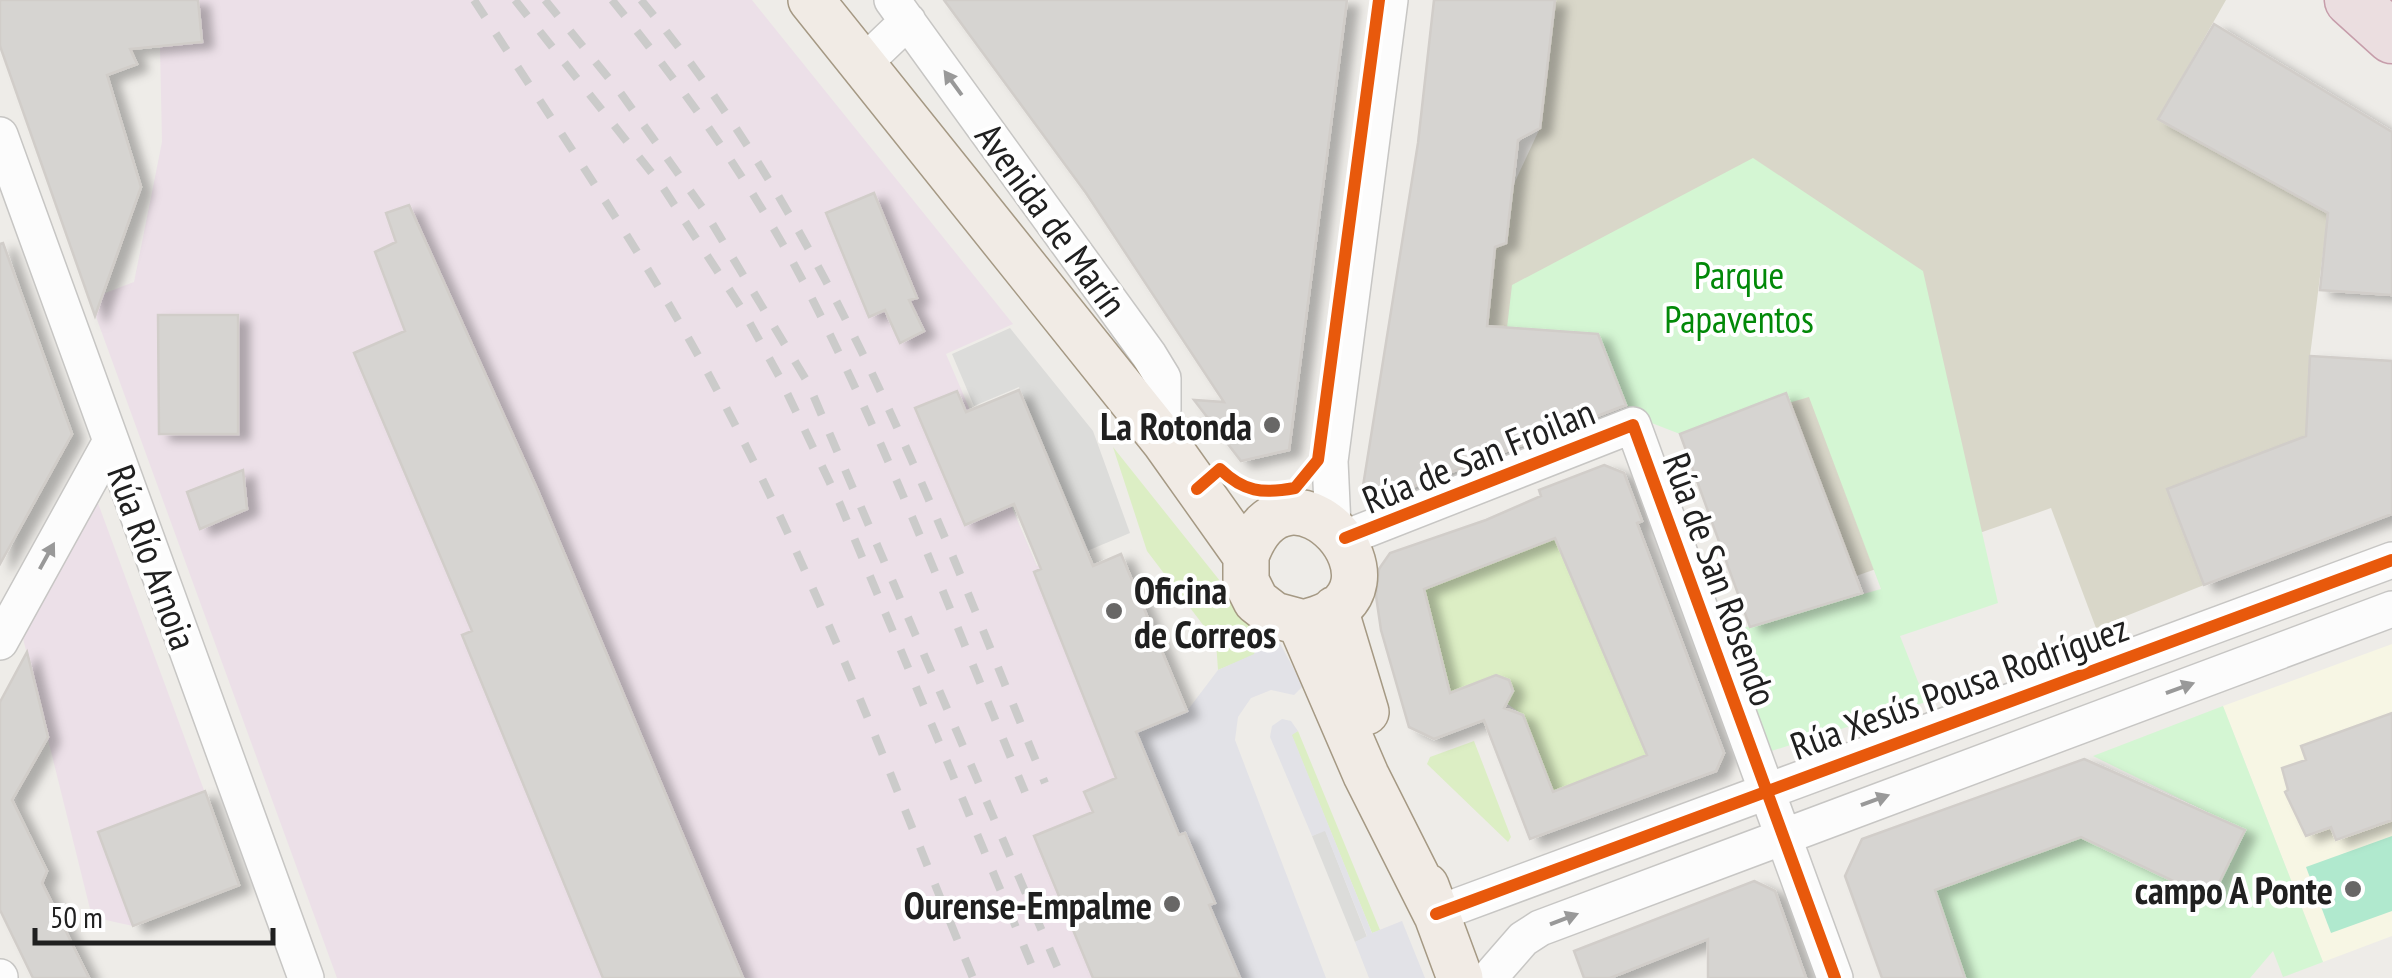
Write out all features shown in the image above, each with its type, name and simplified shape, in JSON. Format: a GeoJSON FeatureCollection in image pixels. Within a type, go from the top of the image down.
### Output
{"type":"FeatureCollection","features":[{"type":"Feature","properties":{"kind":"highway"},"geometry":{"type":"LineString","coordinates":[[2350,0],[2392,37]]}},
{"type":"Feature","properties":{"kind":"main road","name":"Avenida de Marín"},"geometry":{"type":"LineString","coordinates":[[812,0],[1158,433]]}},
{"type":"Feature","properties":{"kind":"main road"},"geometry":{"type":"LineString","coordinates":[[1158,433],[1256,540]]}},
{"type":"Feature","properties":{"kind":"main road"},"geometry":{"type":"LineString","coordinates":[[1299,513],[1339,532],[1353,574],[1318,616],[1274,616],[1256,601],[1246,581],[1256,540],[1299,513]]}},
{"type":"Feature","properties":{"kind":"main road"},"geometry":{"type":"LineString","coordinates":[[1318,616],[1460,978]]}},
{"type":"Feature","properties":{"kind":"street"},"geometry":{"type":"LineString","coordinates":[[1339,532],[1330,461],[1390,0]]}},
{"type":"Feature","properties":{"kind":"street","name":"Avenida de Marín"},"geometry":{"type":"LineString","coordinates":[[863,64],[900,10],[1163,378],[1158,433]]}},
{"type":"Feature","properties":{"kind":"street","name":"Rúa Río Arnoia"},"geometry":{"type":"LineString","coordinates":[[0,135],[306,978]]}},
{"type":"Feature","properties":{"kind":"street"},"geometry":{"type":"LineString","coordinates":[[1079,335],[1113,304]]}},
{"type":"Feature","properties":{"kind":"street","name":"Rúa de San Froilan"},"geometry":{"type":"LineString","coordinates":[[1339,532],[1632,425]]}},
{"type":"Feature","properties":{"kind":"street","name":"Rúa de San Rosendo"},"geometry":{"type":"LineString","coordinates":[[1632,425],[1835,978]]}},
{"type":"Feature","properties":{"kind":"street"},"geometry":{"type":"LineString","coordinates":[[0,642],[110,440]]}},
{"type":"Feature","properties":{"kind":"street","name":"Rúa Xesús Pousa Rodríguez"},"geometry":{"type":"LineString","coordinates":[[1436,914],[2392,560]]}},
{"type":"Feature","properties":{"kind":"street","name":"Rúa Xesús Pousa Rodríguez"},"geometry":{"type":"LineString","coordinates":[[1490,978],[1523,939],[1540,928],[2392,609]]}},
{"type":"Feature","properties":{"kind":"shaded area"},"geometry":{"type":"Polygon","coordinates":[[[159,0],[752,0],[1013,324],[946,354],[1037,566],[1080,548],[1259,978],[337,978],[87,292],[100,295],[134,282],[162,142],[159,0]]]}},
{"type":"Feature","properties":{"kind":"shaded area"},"geometry":{"type":"Polygon","coordinates":[[[1555,0],[2226,0],[2158,119],[2328,213],[2310,356],[2306,436],[2168,489],[2204,585],[2096,628],[2051,508],[1856,576],[1786,393],[1629,396],[1507,328],[1487,325],[1495,247],[1506,243],[1512,188],[1540,128],[1555,0]]]}},
{"type":"Feature","properties":{"kind":"shaded area"},"geometry":{"type":"Polygon","coordinates":[[[1010,328],[1093,431],[1130,533],[1087,551],[1019,387],[974,406],[952,354],[1010,328]]]}},
{"type":"Feature","properties":{"kind":"shaded area"},"geometry":{"type":"Polygon","coordinates":[[[95,495],[239,885],[133,926],[92,917],[15,606],[95,495]]]}},
{"type":"Feature","properties":{"kind":"shaded area"},"geometry":{"type":"Polygon","coordinates":[[[1263,612],[1303,686],[1294,695],[1271,690],[1251,698],[1238,717],[1235,740],[1326,978],[1240,978],[1209,905],[1215,902],[1186,833],[1179,835],[1136,732],[1187,711],[1218,670],[1254,654],[1260,641],[1252,621],[1263,612]]]}},
{"type":"Feature","properties":{"kind":"shaded area"},"geometry":{"type":"Polygon","coordinates":[[[2392,644],[2392,936],[2323,962],[2223,706],[2392,644]]]}},
{"type":"Feature","properties":{"kind":"shaded area"},"geometry":{"type":"Polygon","coordinates":[[[1282,719],[1291,721],[1298,731],[1292,735],[1372,933],[1402,921],[1425,978],[1369,978],[1355,942],[1367,936],[1325,831],[1312,836],[1270,737],[1272,726],[1282,719]]]}},
{"type":"Feature","properties":{"kind":"shaded area"},"geometry":{"type":"Polygon","coordinates":[[[1325,830],[1367,937],[1355,942],[1312,836],[1325,830]]]}},
{"type":"Feature","properties":{"kind":"green space","name":"Parque Papaventos"},"geometry":{"type":"Polygon","coordinates":[[[1753,158],[1923,271],[1998,603],[1900,636],[1926,702],[1762,754],[1722,634],[1881,589],[1809,397],[1680,434],[1649,422],[1626,405],[1598,334],[1507,328],[1512,285],[1753,158]]]}},
{"type":"Feature","properties":{"kind":"green space"},"geometry":{"type":"Polygon","coordinates":[[[1113,447],[1252,621],[1260,641],[1254,655],[1218,670],[1216,642],[1147,551],[1113,447]]]}},
{"type":"Feature","properties":{"kind":"green space"},"geometry":{"type":"Polygon","coordinates":[[[1555,538],[1647,755],[1556,799],[1523,715],[1506,703],[1513,691],[1509,680],[1496,675],[1450,693],[1424,589],[1555,538]]]}},
{"type":"Feature","properties":{"kind":"green space"},"geometry":{"type":"Polygon","coordinates":[[[2223,706],[2323,962],[2283,977],[2273,951],[2250,978],[1965,978],[1935,890],[2081,837],[2211,899],[2244,830],[2093,756],[2223,706]]]}},
{"type":"Feature","properties":{"kind":"green space"},"geometry":{"type":"Polygon","coordinates":[[[1298,731],[1380,930],[1372,933],[1291,734],[1298,731]]]}},
{"type":"Feature","properties":{"kind":"green space"},"geometry":{"type":"Polygon","coordinates":[[[1474,741],[1511,837],[1508,842],[1427,764],[1430,757],[1474,741]]]}},
{"type":"Feature","properties":{"kind":"green space","name":"campo A Ponte"},"geometry":{"type":"Polygon","coordinates":[[[2392,836],[2392,911],[2331,933],[2306,867],[2392,836]]]}},
{"type":"Feature","properties":{"kind":"building"},"geometry":{"type":"Polygon","coordinates":[[[0,0],[198,0],[202,42],[130,49],[137,64],[107,75],[141,187],[95,316],[0,46],[0,0]]]}},
{"type":"Feature","properties":{"kind":"building"},"geometry":{"type":"Polygon","coordinates":[[[944,0],[1347,0],[1289,450],[1241,461],[1194,400],[1224,402],[1086,193],[944,0]]]}},
{"type":"Feature","properties":{"kind":"building"},"geometry":{"type":"Polygon","coordinates":[[[1434,0],[1555,0],[1540,128],[1518,140],[1506,243],[1495,247],[1487,326],[1598,334],[1626,405],[1383,498],[1363,486],[1418,143],[1434,0]]]}},
{"type":"Feature","properties":{"kind":"building"},"geometry":{"type":"Polygon","coordinates":[[[2214,24],[2392,132],[2392,295],[2320,290],[2328,213],[2158,119],[2214,24]]]}},
{"type":"Feature","properties":{"kind":"building"},"geometry":{"type":"Polygon","coordinates":[[[874,193],[917,298],[909,300],[924,331],[900,343],[885,310],[869,317],[826,213],[874,193]]]}},
{"type":"Feature","properties":{"kind":"building"},"geometry":{"type":"Polygon","coordinates":[[[409,205],[538,491],[743,978],[603,978],[462,635],[472,631],[354,353],[405,331],[375,252],[396,242],[386,213],[409,205]]]}},
{"type":"Feature","properties":{"kind":"building"},"geometry":{"type":"Polygon","coordinates":[[[3,243],[72,434],[0,564],[0,244],[3,243]]]}},
{"type":"Feature","properties":{"kind":"building"},"geometry":{"type":"Polygon","coordinates":[[[158,315],[238,315],[238,434],[159,434],[158,315]]]}},
{"type":"Feature","properties":{"kind":"building"},"geometry":{"type":"Polygon","coordinates":[[[2310,356],[2392,361],[2392,514],[2204,585],[2167,489],[2306,436],[2310,356]]]}},
{"type":"Feature","properties":{"kind":"building"},"geometry":{"type":"Polygon","coordinates":[[[1019,390],[1093,566],[1121,554],[1187,711],[1136,732],[1179,835],[1185,833],[1215,903],[1209,905],[1240,978],[1093,978],[1034,836],[1093,812],[1084,792],[1116,778],[1034,572],[1041,569],[1014,504],[965,525],[915,408],[957,391],[966,412],[1019,390]]]}},
{"type":"Feature","properties":{"kind":"building"},"geometry":{"type":"Polygon","coordinates":[[[1786,393],[1862,593],[1750,627],[1680,434],[1786,393]]]}},
{"type":"Feature","properties":{"kind":"building"},"geometry":{"type":"Polygon","coordinates":[[[1604,465],[1624,473],[1642,521],[1637,523],[1724,753],[1716,771],[1530,839],[1484,720],[1434,739],[1409,727],[1381,630],[1376,596],[1379,569],[1390,553],[1486,520],[1541,496],[1539,490],[1604,465]],[[1555,538],[1424,589],[1450,693],[1496,675],[1509,680],[1513,691],[1504,708],[1523,715],[1553,792],[1647,755],[1555,538]]]}},
{"type":"Feature","properties":{"kind":"building"},"geometry":{"type":"Polygon","coordinates":[[[243,470],[247,509],[200,529],[187,492],[243,470]]]}},
{"type":"Feature","properties":{"kind":"building"},"geometry":{"type":"Polygon","coordinates":[[[27,652],[48,737],[12,800],[47,871],[42,883],[89,978],[33,978],[0,910],[0,702],[27,652]]]}},
{"type":"Feature","properties":{"kind":"building"},"geometry":{"type":"Polygon","coordinates":[[[2392,713],[2392,820],[2336,840],[2331,827],[2306,836],[2285,792],[2288,790],[2282,768],[2306,760],[2301,746],[2392,713]]]}},
{"type":"Feature","properties":{"kind":"building"},"geometry":{"type":"Polygon","coordinates":[[[2084,759],[2245,830],[2211,899],[2081,837],[1935,890],[1965,978],[1882,978],[1845,876],[1862,839],[2084,759]]]}},
{"type":"Feature","properties":{"kind":"building"},"geometry":{"type":"Polygon","coordinates":[[[205,791],[239,885],[133,926],[98,832],[205,791]]]}},
{"type":"Feature","properties":{"kind":"building"},"geometry":{"type":"Polygon","coordinates":[[[1754,881],[1775,891],[1806,978],[1708,978],[1708,939],[1610,978],[1584,978],[1574,951],[1754,881]]]}},
{"type":"Feature","properties":{"kind":"railway"},"geometry":{"type":"LineString","coordinates":[[474,0],[639,255],[729,413],[827,622],[973,978]]}},
{"type":"Feature","properties":{"kind":"railway"},"geometry":{"type":"LineString","coordinates":[[515,0],[662,186],[742,309],[779,376],[840,504],[1037,978]]}},
{"type":"Feature","properties":{"kind":"railway"},"geometry":{"type":"LineString","coordinates":[[545,0],[620,92],[704,210],[808,383],[1062,978]]}},
{"type":"Feature","properties":{"kind":"railway"},"geometry":{"type":"LineString","coordinates":[[612,0],[715,137],[804,283],[893,471],[1025,792]]}},
{"type":"Feature","properties":{"kind":"railway"},"geometry":{"type":"LineString","coordinates":[[641,0],[709,88],[824,277],[919,476],[1045,783]]}},
{"type":"Feature","properties":{"kind":"cycle path"},"geometry":{"type":"LineString","coordinates":[[1197,489],[1220,469],[1237,483],[1254,489],[1295,488],[1318,460],[1379,0]]}},
{"type":"Feature","properties":{"kind":"cycle path"},"geometry":{"type":"LineString","coordinates":[[1345,538],[1633,425],[1835,978]]}},
{"type":"Feature","properties":{"kind":"cycle path"},"geometry":{"type":"LineString","coordinates":[[1436,914],[2392,560]]}},
{"type":"Feature","properties":{"kind":"place","name":"La Rotonda"},"geometry":{"type":"Point","coordinates":[1272,425]}},
{"type":"Feature","properties":{"kind":"place","name":"Oficina de Correos"},"geometry":{"type":"Point","coordinates":[1114,611]}},
{"type":"Feature","properties":{"kind":"place","name":"campo A Ponte"},"geometry":{"type":"Point","coordinates":[2353,889]}},
{"type":"Feature","properties":{"kind":"place","name":"Ourense-Empalme"},"geometry":{"type":"Point","coordinates":[1172,904]}}]}
